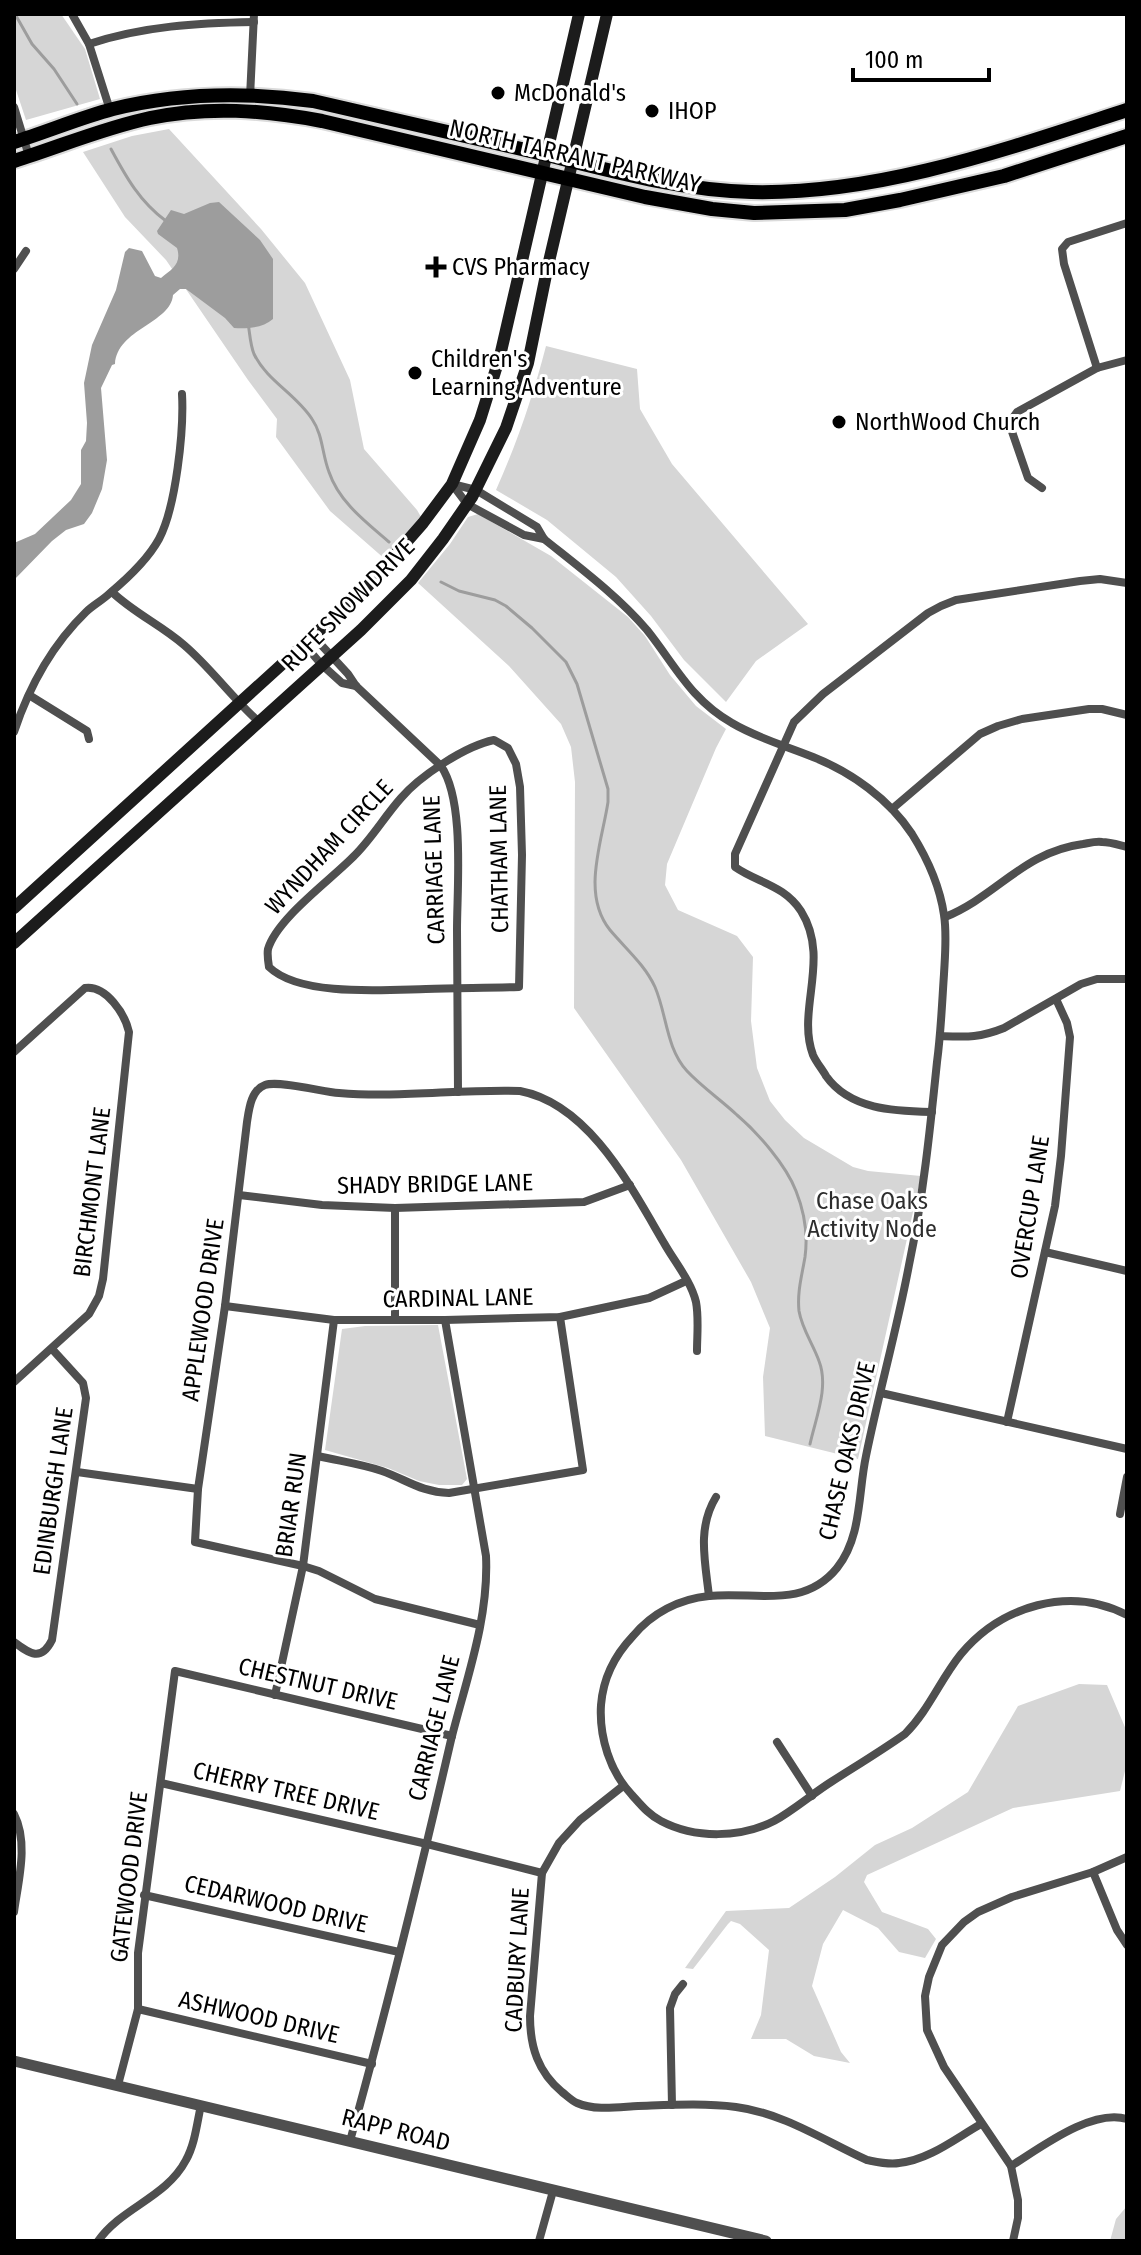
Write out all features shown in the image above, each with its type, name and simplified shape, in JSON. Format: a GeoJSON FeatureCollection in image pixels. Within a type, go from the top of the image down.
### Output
{"type":"FeatureCollection","features":[{"type":"Feature","properties":{"kind":"main road","name":"RUFE SNOW DRIVE"},"geometry":{"type":"LineString","coordinates":[[14,908],[382,570],[452,484],[480,420],[500,356],[579,14]]}},
{"type":"Feature","properties":{"kind":"main road","name":"RUFE SNOW DRIVE"},"geometry":{"type":"LineString","coordinates":[[14,943],[361,630],[411,580],[476,490],[506,428],[528,363],[607,14]]}},
{"type":"Feature","properties":{"kind":"main road","name":"NORTH TARRANT PARKWAY"},"geometry":{"type":"LineString","coordinates":[[19,151],[110,110],[145,102],[250,94],[313,101],[675,185],[750,192],[802,191],[949,165],[1127,110]]}},
{"type":"Feature","properties":{"kind":"main road","name":"NORTH TARRANT PARKWAY"},"geometry":{"type":"LineString","coordinates":[[19,151],[151,118],[201,111],[249,111],[295,116],[402,139],[668,202],[754,213],[845,210],[1004,176],[1127,136]]}},
{"type":"Feature","properties":{"kind":"main road"},"geometry":{"type":"LineString","coordinates":[[402,139],[406,122]]}},
{"type":"Feature","properties":{"kind":"main road"},"geometry":{"type":"LineString","coordinates":[[927,169],[932,192]]}},
{"type":"Feature","properties":{"kind":"main road"},"geometry":{"type":"LineString","coordinates":[[122,810],[139,830]]}},
{"type":"Feature","properties":{"kind":"street"},"geometry":{"type":"LineString","coordinates":[[72,14],[89,44],[110,110]]}},
{"type":"Feature","properties":{"kind":"street"},"geometry":{"type":"LineString","coordinates":[[89,44],[134,31],[254,18],[249,111]]}},
{"type":"Feature","properties":{"kind":"street"},"geometry":{"type":"LineString","coordinates":[[14,107],[19,151]]}},
{"type":"Feature","properties":{"kind":"street"},"geometry":{"type":"LineString","coordinates":[[1097,368],[1062,249],[1068,242],[1127,223]]}},
{"type":"Feature","properties":{"kind":"street"},"geometry":{"type":"LineString","coordinates":[[14,269],[26,251]]}},
{"type":"Feature","properties":{"kind":"street"},"geometry":{"type":"LineString","coordinates":[[1042,488],[1028,478],[1009,423],[1017,412],[1097,368],[1127,360]]}},
{"type":"Feature","properties":{"kind":"street"},"geometry":{"type":"LineString","coordinates":[[14,732],[41,669],[63,638],[151,551],[166,523],[183,416],[182,394]]}},
{"type":"Feature","properties":{"kind":"street","name":"CHASE OAKS DRIVE"},"geometry":{"type":"LineString","coordinates":[[452,484],[476,490],[537,527],[544,539],[648,632],[696,698],[733,724],[834,766],[892,809],[913,836],[926,861],[937,884],[945,917],[940,1036],[922,1191],[849,1548],[835,1570],[816,1586],[788,1596],[709,1596],[680,1602],[643,1624],[618,1652],[603,1690],[601,1726],[607,1752],[623,1786],[647,1812],[663,1823],[714,1835],[745,1831],[773,1821],[905,1734],[920,1719],[962,1653],[979,1636],[1018,1610],[1054,1601],[1076,1601],[1127,1615]]}},
{"type":"Feature","properties":{"kind":"street","name":"CHASE OAKS DRIVE"},"geometry":{"type":"LineString","coordinates":[[452,484],[467,504],[524,535],[544,539]]}},
{"type":"Feature","properties":{"kind":"street"},"geometry":{"type":"LineString","coordinates":[[932,1112],[866,1105],[830,1081],[813,1057],[810,1043],[814,961],[809,928],[794,902],[768,882],[739,870],[734,864],[735,854],[794,722],[823,694],[928,613],[956,600],[1080,581],[1100,579],[1127,583]]}},
{"type":"Feature","properties":{"kind":"street"},"geometry":{"type":"LineString","coordinates":[[112,592],[127,606],[183,644],[237,703],[259,722]]}},
{"type":"Feature","properties":{"kind":"street","name":"CARRIAGE LANE"},"geometry":{"type":"LineString","coordinates":[[308,640],[342,683],[356,686],[441,766],[448,777],[457,837],[458,1092]]}},
{"type":"Feature","properties":{"kind":"street"},"geometry":{"type":"LineString","coordinates":[[29,695],[87,731],[89,739]]}},
{"type":"Feature","properties":{"kind":"street"},"geometry":{"type":"LineString","coordinates":[[892,809],[980,734],[998,726],[1022,719],[1089,709],[1127,715]]}},
{"type":"Feature","properties":{"kind":"street","name":"CHATHAM LANE"},"geometry":{"type":"LineString","coordinates":[[441,766],[481,743],[494,740],[508,748],[516,764],[520,787],[519,987],[457,988]]}},
{"type":"Feature","properties":{"kind":"street","name":"WYNDHAM CIRCLE"},"geometry":{"type":"LineString","coordinates":[[441,766],[402,796],[357,853],[294,911],[271,943],[267,959],[269,967],[276,974],[316,986],[347,990],[457,988]]}},
{"type":"Feature","properties":{"kind":"street"},"geometry":{"type":"LineString","coordinates":[[945,917],[971,905],[1011,874],[1049,852],[1102,842],[1127,847]]}},
{"type":"Feature","properties":{"kind":"street"},"geometry":{"type":"LineString","coordinates":[[940,1036],[977,1037],[992,1033],[1081,984],[1097,979],[1127,979]]}},
{"type":"Feature","properties":{"kind":"street","name":"BIRCHMONT LANE"},"geometry":{"type":"LineString","coordinates":[[14,1052],[79,992],[91,987],[106,996],[127,1021],[129,1046],[99,1296],[89,1314],[14,1382]]}},
{"type":"Feature","properties":{"kind":"street","name":"OVERCUP LANE"},"geometry":{"type":"LineString","coordinates":[[1007,1422],[1058,1181],[1070,1051],[1067,1023],[1056,999]]}},
{"type":"Feature","properties":{"kind":"street","name":"APPLEWOOD DRIVE"},"geometry":{"type":"LineString","coordinates":[[303,1566],[195,1542],[198,1489],[250,1106],[255,1093],[261,1088],[280,1084],[359,1095],[458,1092]]}},
{"type":"Feature","properties":{"kind":"street"},"geometry":{"type":"LineString","coordinates":[[458,1092],[533,1093],[565,1111],[590,1133],[630,1185],[686,1281],[695,1301],[697,1351]]}},
{"type":"Feature","properties":{"kind":"street","name":"SHADY BRIDGE LANE"},"geometry":{"type":"LineString","coordinates":[[239,1195],[322,1205],[395,1208],[584,1202],[630,1185]]}},
{"type":"Feature","properties":{"kind":"street"},"geometry":{"type":"LineString","coordinates":[[395,1208],[395,1319]]}},
{"type":"Feature","properties":{"kind":"street"},"geometry":{"type":"LineString","coordinates":[[1045,1252],[1127,1271]]}},
{"type":"Feature","properties":{"kind":"street","name":"CARDINAL LANE"},"geometry":{"type":"LineString","coordinates":[[225,1306],[334,1320],[560,1317],[649,1298],[686,1281]]}},
{"type":"Feature","properties":{"kind":"street"},"geometry":{"type":"LineString","coordinates":[[318,1456],[385,1472],[432,1493],[449,1493],[583,1470],[560,1317]]}},
{"type":"Feature","properties":{"kind":"street","name":"BRIAR RUN"},"geometry":{"type":"LineString","coordinates":[[275,1695],[303,1566],[334,1320]]}},
{"type":"Feature","properties":{"kind":"street","name":"CARRIAGE LANE"},"geometry":{"type":"LineString","coordinates":[[350,2141],[427,1844],[480,1625],[487,1583],[486,1556],[445,1320]]}},
{"type":"Feature","properties":{"kind":"street","name":"EDINBURGH LANE"},"geometry":{"type":"LineString","coordinates":[[14,1642],[41,1655],[52,1640],[77,1472],[86,1389],[52,1349]]}},
{"type":"Feature","properties":{"kind":"street"},"geometry":{"type":"LineString","coordinates":[[881,1393],[1127,1449]]}},
{"type":"Feature","properties":{"kind":"street"},"geometry":{"type":"LineString","coordinates":[[77,1472],[198,1489]]}},
{"type":"Feature","properties":{"kind":"street"},"geometry":{"type":"LineString","coordinates":[[1120,1514],[1127,1477]]}},
{"type":"Feature","properties":{"kind":"street"},"geometry":{"type":"LineString","coordinates":[[709,1596],[703,1548],[707,1513],[716,1497]]}},
{"type":"Feature","properties":{"kind":"street"},"geometry":{"type":"LineString","coordinates":[[303,1566],[375,1599],[480,1625]]}},
{"type":"Feature","properties":{"kind":"street","name":"CHESTNUT DRIVE"},"geometry":{"type":"LineString","coordinates":[[175,1671],[452,1736]]}},
{"type":"Feature","properties":{"kind":"street","name":"GATEWOOD DRIVE"},"geometry":{"type":"LineString","coordinates":[[118,2085],[138,2009],[138,1953],[144,1895],[175,1671]]}},
{"type":"Feature","properties":{"kind":"street"},"geometry":{"type":"LineString","coordinates":[[777,1742],[812,1796]]}},
{"type":"Feature","properties":{"kind":"street","name":"CHERRY TREE DRIVE"},"geometry":{"type":"LineString","coordinates":[[161,1783],[542,1873]]}},
{"type":"Feature","properties":{"kind":"street","name":"CADBURY LANE"},"geometry":{"type":"LineString","coordinates":[[623,1786],[580,1820],[559,1843],[542,1873],[530,2037],[542,2071],[577,2103],[599,2108],[672,2105]]}},
{"type":"Feature","properties":{"kind":"street"},"geometry":{"type":"LineString","coordinates":[[14,1814],[22,1846],[14,1912]]}},
{"type":"Feature","properties":{"kind":"street"},"geometry":{"type":"LineString","coordinates":[[1013,2241],[1018,2200],[1011,2166],[944,2067],[927,2030],[925,1996],[935,1959],[942,1945],[978,1912],[1127,1857]]}},
{"type":"Feature","properties":{"kind":"street"},"geometry":{"type":"LineString","coordinates":[[1093,1872],[1117,1930],[1127,1945]]}},
{"type":"Feature","properties":{"kind":"street","name":"CEDARWOOD DRIVE"},"geometry":{"type":"LineString","coordinates":[[144,1895],[399,1952]]}},
{"type":"Feature","properties":{"kind":"street"},"geometry":{"type":"LineString","coordinates":[[683,1984],[670,2008],[672,2105],[756,2110],[780,2118],[867,2160],[898,2164],[922,2157],[981,2124]]}},
{"type":"Feature","properties":{"kind":"street","name":"ASHWOOD DRIVE"},"geometry":{"type":"LineString","coordinates":[[138,2009],[372,2064]]}},
{"type":"Feature","properties":{"kind":"street","name":"RAPP ROAD"},"geometry":{"type":"LineString","coordinates":[[14,2061],[766,2241]]}},
{"type":"Feature","properties":{"kind":"street"},"geometry":{"type":"LineString","coordinates":[[98,2241],[114,2221],[158,2193],[174,2177],[186,2160],[201,2105]]}},
{"type":"Feature","properties":{"kind":"street"},"geometry":{"type":"LineString","coordinates":[[1011,2166],[1070,2131],[1099,2118],[1117,2116],[1127,2119]]}},
{"type":"Feature","properties":{"kind":"street"},"geometry":{"type":"LineString","coordinates":[[539,2241],[553,2191]]}},
{"type":"Feature","properties":{"kind":"green space"},"geometry":{"type":"Polygon","coordinates":[[[14,14],[61,14],[85,49],[100,99],[26,120],[14,84],[14,14]]]}},
{"type":"Feature","properties":{"kind":"green space"},"geometry":{"type":"Polygon","coordinates":[[[169,129],[261,229],[305,283],[350,380],[364,449],[421,517],[386,560],[330,511],[276,437],[277,419],[166,260],[125,217],[83,152],[132,136],[169,129]]]}},
{"type":"Feature","properties":{"kind":"green space"},"geometry":{"type":"Polygon","coordinates":[[[546,346],[637,369],[640,409],[672,464],[808,624],[756,661],[726,702],[684,660],[616,577],[547,520],[496,490],[524,419],[546,346]]]}},
{"type":"Feature","properties":{"kind":"green space","name":"Chase Oaks Activity Node"},"geometry":{"type":"Polygon","coordinates":[[[478,514],[551,556],[628,617],[696,706],[726,729],[667,864],[665,885],[678,910],[737,936],[753,957],[751,1021],[757,1068],[770,1101],[785,1120],[804,1138],[853,1167],[921,1176],[858,1459],[765,1436],[763,1377],[770,1328],[751,1282],[681,1160],[574,1008],[575,782],[571,747],[561,724],[509,666],[418,583],[468,517],[478,514]]]}},
{"type":"Feature","properties":{"kind":"green space"},"geometry":{"type":"Polygon","coordinates":[[[438,1325],[467,1479],[462,1485],[419,1481],[388,1468],[325,1450],[342,1329],[438,1325]]]}},
{"type":"Feature","properties":{"kind":"green space"},"geometry":{"type":"Polygon","coordinates":[[[1079,1684],[1107,1685],[1127,1732],[1127,1763],[1120,1791],[1013,1808],[867,1875],[864,1882],[882,1912],[928,1929],[936,1939],[925,1958],[899,1952],[878,1928],[843,1910],[823,1944],[812,1986],[841,2052],[850,2063],[814,2056],[786,2039],[751,2039],[761,2015],[769,1950],[740,1924],[731,1921],[693,1969],[685,1968],[726,1911],[789,1908],[875,1845],[912,1828],[968,1792],[1018,1706],[1079,1684]]]}},
{"type":"Feature","properties":{"kind":"green space"},"geometry":{"type":"Polygon","coordinates":[[[1127,2206],[1127,2241],[1110,2241],[1116,2219],[1127,2206]]]}},
{"type":"Feature","properties":{"kind":"shaded area"},"geometry":{"type":"Polygon","coordinates":[[[219,202],[260,240],[273,259],[273,319],[255,327],[234,328],[186,289],[180,289],[163,313],[125,342],[101,388],[107,460],[102,489],[92,513],[84,524],[66,530],[52,541],[14,580],[14,543],[35,534],[71,500],[81,484],[81,450],[86,441],[87,423],[84,383],[92,345],[116,290],[125,252],[129,248],[142,251],[155,276],[161,278],[175,266],[178,258],[177,248],[157,231],[171,210],[184,214],[219,202]]]}},
{"type":"Feature","properties":{"kind":"waterway"},"geometry":{"type":"LineString","coordinates":[[15,14],[32,44],[54,69],[77,104]]}},
{"type":"Feature","properties":{"kind":"waterway"},"geometry":{"type":"LineString","coordinates":[[111,149],[141,197],[166,221]]}},
{"type":"Feature","properties":{"kind":"waterway"},"geometry":{"type":"LineString","coordinates":[[248,323],[253,350],[260,364],[316,425],[329,472],[339,493],[389,542]]}},
{"type":"Feature","properties":{"kind":"waterway"},"geometry":{"type":"LineString","coordinates":[[441,582],[506,606],[566,662],[577,684],[608,789],[595,884],[601,916],[651,979],[680,1062],[762,1140],[786,1171],[796,1191],[806,1240],[799,1311],[819,1361],[823,1381],[810,1444]]}},
{"type":"Feature","properties":{"kind":"place","name":"McDonald's"},"geometry":{"type":"Point","coordinates":[498,93]}},
{"type":"Feature","properties":{"kind":"place","name":"IHOP"},"geometry":{"type":"Point","coordinates":[652,111]}},
{"type":"Feature","properties":{"kind":"place","name":"CVS Pharmacy"},"geometry":{"type":"Point","coordinates":[436,267]}},
{"type":"Feature","properties":{"kind":"place","name":"Children's Learning Adventure"},"geometry":{"type":"Point","coordinates":[415,373]}},
{"type":"Feature","properties":{"kind":"place","name":"NorthWood Church"},"geometry":{"type":"Point","coordinates":[839,422]}}]}
